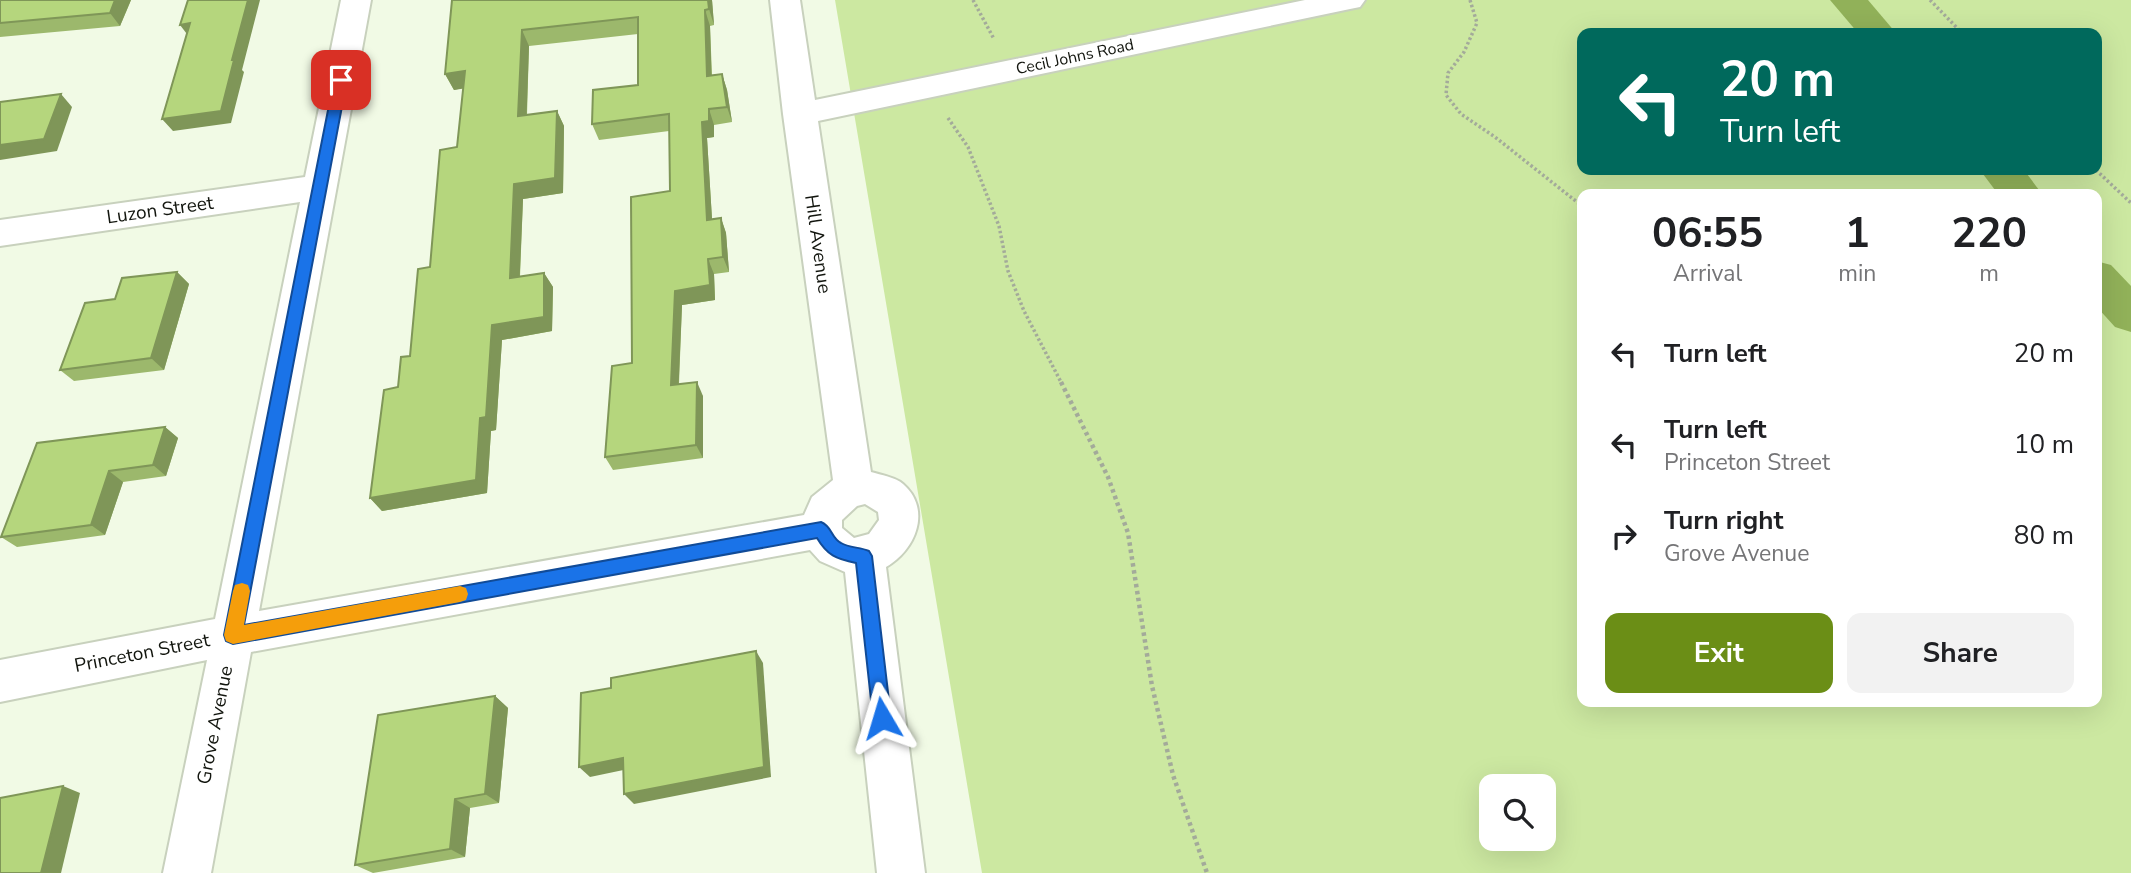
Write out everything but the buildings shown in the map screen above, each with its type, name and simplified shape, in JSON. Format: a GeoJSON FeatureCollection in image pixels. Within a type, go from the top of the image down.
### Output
{"type":"FeatureCollection","features":[{"type":"Feature","properties":{"kind":"street","name":"Grove Avenue"},"geometry":{"type":"LineString","coordinates":[[187,873],[356,0]]}},
{"type":"Feature","properties":{"kind":"street","name":"Hill Avenue"},"geometry":{"type":"LineString","coordinates":[[785,0],[853,488]]}},
{"type":"Feature","properties":{"kind":"street","name":"Cecil Johns Road"},"geometry":{"type":"LineString","coordinates":[[799,114],[1350,0]]}},
{"type":"Feature","properties":{"kind":"street","name":"Luzon Street"},"geometry":{"type":"LineString","coordinates":[[0,233],[320,187]]}},
{"type":"Feature","properties":{"kind":"street"},"geometry":{"type":"LineString","coordinates":[[853,488],[879,489],[888,494],[894,499],[900,517],[899,527],[890,543],[875,553],[863,556],[840,552],[831,546],[821,530],[825,509],[833,499],[853,488]]}},
{"type":"Feature","properties":{"kind":"street","name":"Princeton Street"},"geometry":{"type":"LineString","coordinates":[[0,681],[233,635],[821,530]]}},
{"type":"Feature","properties":{"kind":"street"},"geometry":{"type":"LineString","coordinates":[[863,556],[901,873]]}},
{"type":"Feature","properties":{"kind":"path"},"geometry":{"type":"LineString","coordinates":[[973,0],[1012,70]]}},
{"type":"Feature","properties":{"kind":"path"},"geometry":{"type":"LineString","coordinates":[[1470,0],[1477,23],[1464,52],[1448,74],[1446,95],[1461,114],[1495,137],[1577,202]]}},
{"type":"Feature","properties":{"kind":"path"},"geometry":{"type":"LineString","coordinates":[[1930,0],[1957,28]]}},
{"type":"Feature","properties":{"kind":"path"},"geometry":{"type":"LineString","coordinates":[[949,85],[942,105],[952,126],[968,147],[989,196],[999,226],[1008,271],[1020,301],[1108,477],[1128,533],[1152,686],[1173,775],[1207,873]]}},
{"type":"Feature","properties":{"kind":"path"},"geometry":{"type":"LineString","coordinates":[[2101,175],[2131,203]]}},
{"type":"Feature","properties":{"kind":"green space"},"geometry":{"type":"Polygon","coordinates":[[[835,0],[2131,0],[2131,873],[982,873],[835,0]]]}},
{"type":"Feature","properties":{"kind":"waterway"},"geometry":{"type":"LineString","coordinates":[[1848,0],[1873,28]]}},
{"type":"Feature","properties":{"kind":"waterway"},"geometry":{"type":"LineString","coordinates":[[2005,175],[2017,189]]}},
{"type":"Feature","properties":{"kind":"waterway"},"geometry":{"type":"LineString","coordinates":[[2102,284],[2131,315]]}},
{"type":"Feature","properties":{"kind":"slow traffic"},"geometry":{"type":"LineString","coordinates":[[242,591],[233,635],[460,594]]}},
{"type":"Feature","properties":{"kind":"route"},"geometry":{"type":"LineString","coordinates":[[341,80],[233,635],[821,530],[831,546],[840,552],[863,556],[882,718]]}}]}
